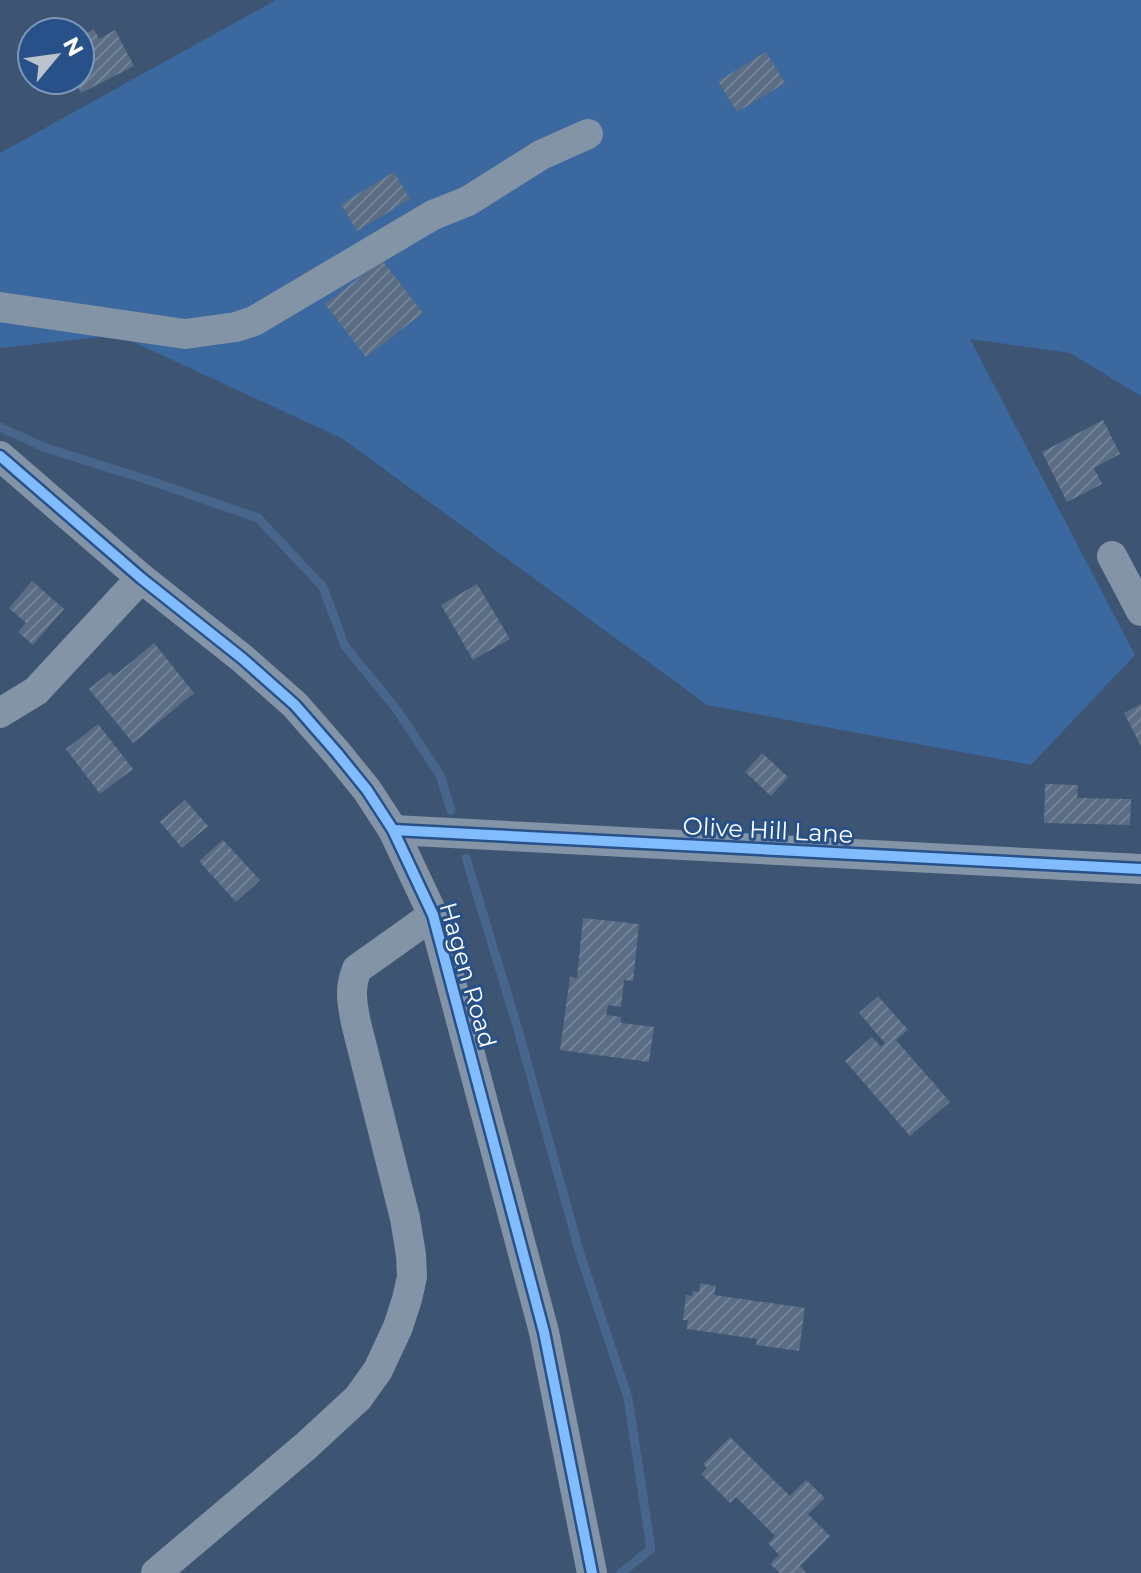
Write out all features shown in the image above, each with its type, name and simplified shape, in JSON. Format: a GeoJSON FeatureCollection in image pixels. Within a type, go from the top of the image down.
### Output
{"type":"FeatureCollection","features":[{"type":"Feature","properties":{"kind":"street"},"geometry":{"type":"LineString","coordinates":[[0,307],[185,334],[236,327],[254,321],[433,215],[468,201],[541,155],[588,134]]}},
{"type":"Feature","properties":{"kind":"street","name":"Hagen Road"},"geometry":{"type":"LineString","coordinates":[[0,456],[295,705],[367,790],[393,830],[433,915],[544,1332],[592,1573]]}},
{"type":"Feature","properties":{"kind":"street"},"geometry":{"type":"LineString","coordinates":[[1112,556],[1141,611]]}},
{"type":"Feature","properties":{"kind":"street"},"geometry":{"type":"LineString","coordinates":[[0,713],[36,691],[141,578]]}},
{"type":"Feature","properties":{"kind":"street","name":"Olive Hill Lane"},"geometry":{"type":"LineString","coordinates":[[393,830],[1141,869]]}},
{"type":"Feature","properties":{"kind":"street"},"geometry":{"type":"LineString","coordinates":[[156,1573],[358,1398],[389,1351],[407,1299],[412,1277],[411,1255],[405,1218],[351,997],[357,969],[433,915]]}},
{"type":"Feature","properties":{"kind":"shaded area"},"geometry":{"type":"Polygon","coordinates":[[[276,0],[1141,0],[1141,396],[1070,353],[970,339],[1135,655],[1031,765],[707,705],[343,439],[118,335],[0,348],[0,153],[276,0]]]}},
{"type":"Feature","properties":{"kind":"building"},"geometry":{"type":"Polygon","coordinates":[[[115,30],[134,66],[96,85],[96,33],[99,39],[115,30]]]}},
{"type":"Feature","properties":{"kind":"building"},"geometry":{"type":"Polygon","coordinates":[[[766,52],[785,83],[737,112],[718,81],[766,52]]]}},
{"type":"Feature","properties":{"kind":"building"},"geometry":{"type":"Polygon","coordinates":[[[394,172],[410,199],[357,231],[341,204],[394,172]]]}},
{"type":"Feature","properties":{"kind":"building"},"geometry":{"type":"Polygon","coordinates":[[[382,260],[423,313],[366,357],[325,304],[382,260]]]}},
{"type":"Feature","properties":{"kind":"building"},"geometry":{"type":"Polygon","coordinates":[[[1103,420],[1120,454],[1094,468],[1102,484],[1067,502],[1042,452],[1103,420]]]}},
{"type":"Feature","properties":{"kind":"building"},"geometry":{"type":"Polygon","coordinates":[[[32,581],[64,609],[33,645],[18,632],[26,623],[9,608],[32,581]]]}},
{"type":"Feature","properties":{"kind":"building"},"geometry":{"type":"Polygon","coordinates":[[[477,584],[510,639],[473,660],[441,605],[477,584]]]}},
{"type":"Feature","properties":{"kind":"building"},"geometry":{"type":"Polygon","coordinates":[[[154,643],[194,693],[133,743],[89,689],[110,672],[114,676],[154,643]]]}},
{"type":"Feature","properties":{"kind":"building"},"geometry":{"type":"Polygon","coordinates":[[[1141,704],[1141,746],[1124,713],[1141,704]]]}},
{"type":"Feature","properties":{"kind":"building"},"geometry":{"type":"Polygon","coordinates":[[[98,724],[133,769],[100,794],[66,749],[98,724]]]}},
{"type":"Feature","properties":{"kind":"building"},"geometry":{"type":"Polygon","coordinates":[[[762,753],[788,777],[771,796],[745,772],[762,753]]]}},
{"type":"Feature","properties":{"kind":"building"},"geometry":{"type":"Polygon","coordinates":[[[1045,784],[1078,785],[1077,798],[1131,799],[1130,825],[1044,823],[1045,784]]]}},
{"type":"Feature","properties":{"kind":"building"},"geometry":{"type":"Polygon","coordinates":[[[185,800],[208,826],[182,848],[160,822],[185,800]]]}},
{"type":"Feature","properties":{"kind":"building"},"geometry":{"type":"Polygon","coordinates":[[[223,840],[260,880],[236,902],[199,861],[223,840]]]}},
{"type":"Feature","properties":{"kind":"building"},"geometry":{"type":"Polygon","coordinates":[[[583,918],[639,924],[633,981],[624,980],[621,1007],[608,1005],[606,1015],[621,1017],[621,1023],[654,1027],[649,1062],[560,1050],[570,977],[577,978],[583,918]]]}},
{"type":"Feature","properties":{"kind":"building"},"geometry":{"type":"Polygon","coordinates":[[[878,996],[908,1030],[896,1040],[950,1102],[910,1136],[845,1061],[872,1037],[881,1047],[885,1043],[859,1013],[878,996]]]}},
{"type":"Feature","properties":{"kind":"building"},"geometry":{"type":"Polygon","coordinates":[[[700,1283],[716,1286],[714,1295],[805,1308],[799,1351],[756,1345],[757,1339],[687,1329],[688,1320],[683,1320],[686,1295],[699,1292],[700,1283]]]}},
{"type":"Feature","properties":{"kind":"building"},"geometry":{"type":"Polygon","coordinates":[[[730,1437],[790,1496],[806,1480],[825,1498],[808,1514],[830,1536],[800,1566],[806,1573],[780,1573],[770,1564],[779,1555],[768,1543],[775,1536],[736,1497],[730,1503],[701,1474],[707,1468],[703,1464],[730,1437]]]}},
{"type":"Feature","properties":{"kind":"waterway"},"geometry":{"type":"LineString","coordinates":[[0,427],[46,448],[258,518],[323,587],[345,646],[397,710],[440,775],[451,810]]}},
{"type":"Feature","properties":{"kind":"waterway"},"geometry":{"type":"LineString","coordinates":[[466,858],[517,1026],[580,1254],[628,1398],[651,1549],[621,1573]]}},
{"type":"Feature","properties":{"kind":"cycle path"},"geometry":{"type":"LineString","coordinates":[[0,456],[295,705],[367,790],[393,830],[433,915],[544,1332],[592,1573]]}},
{"type":"Feature","properties":{"kind":"cycle path"},"geometry":{"type":"LineString","coordinates":[[393,830],[1141,869]]}}]}
